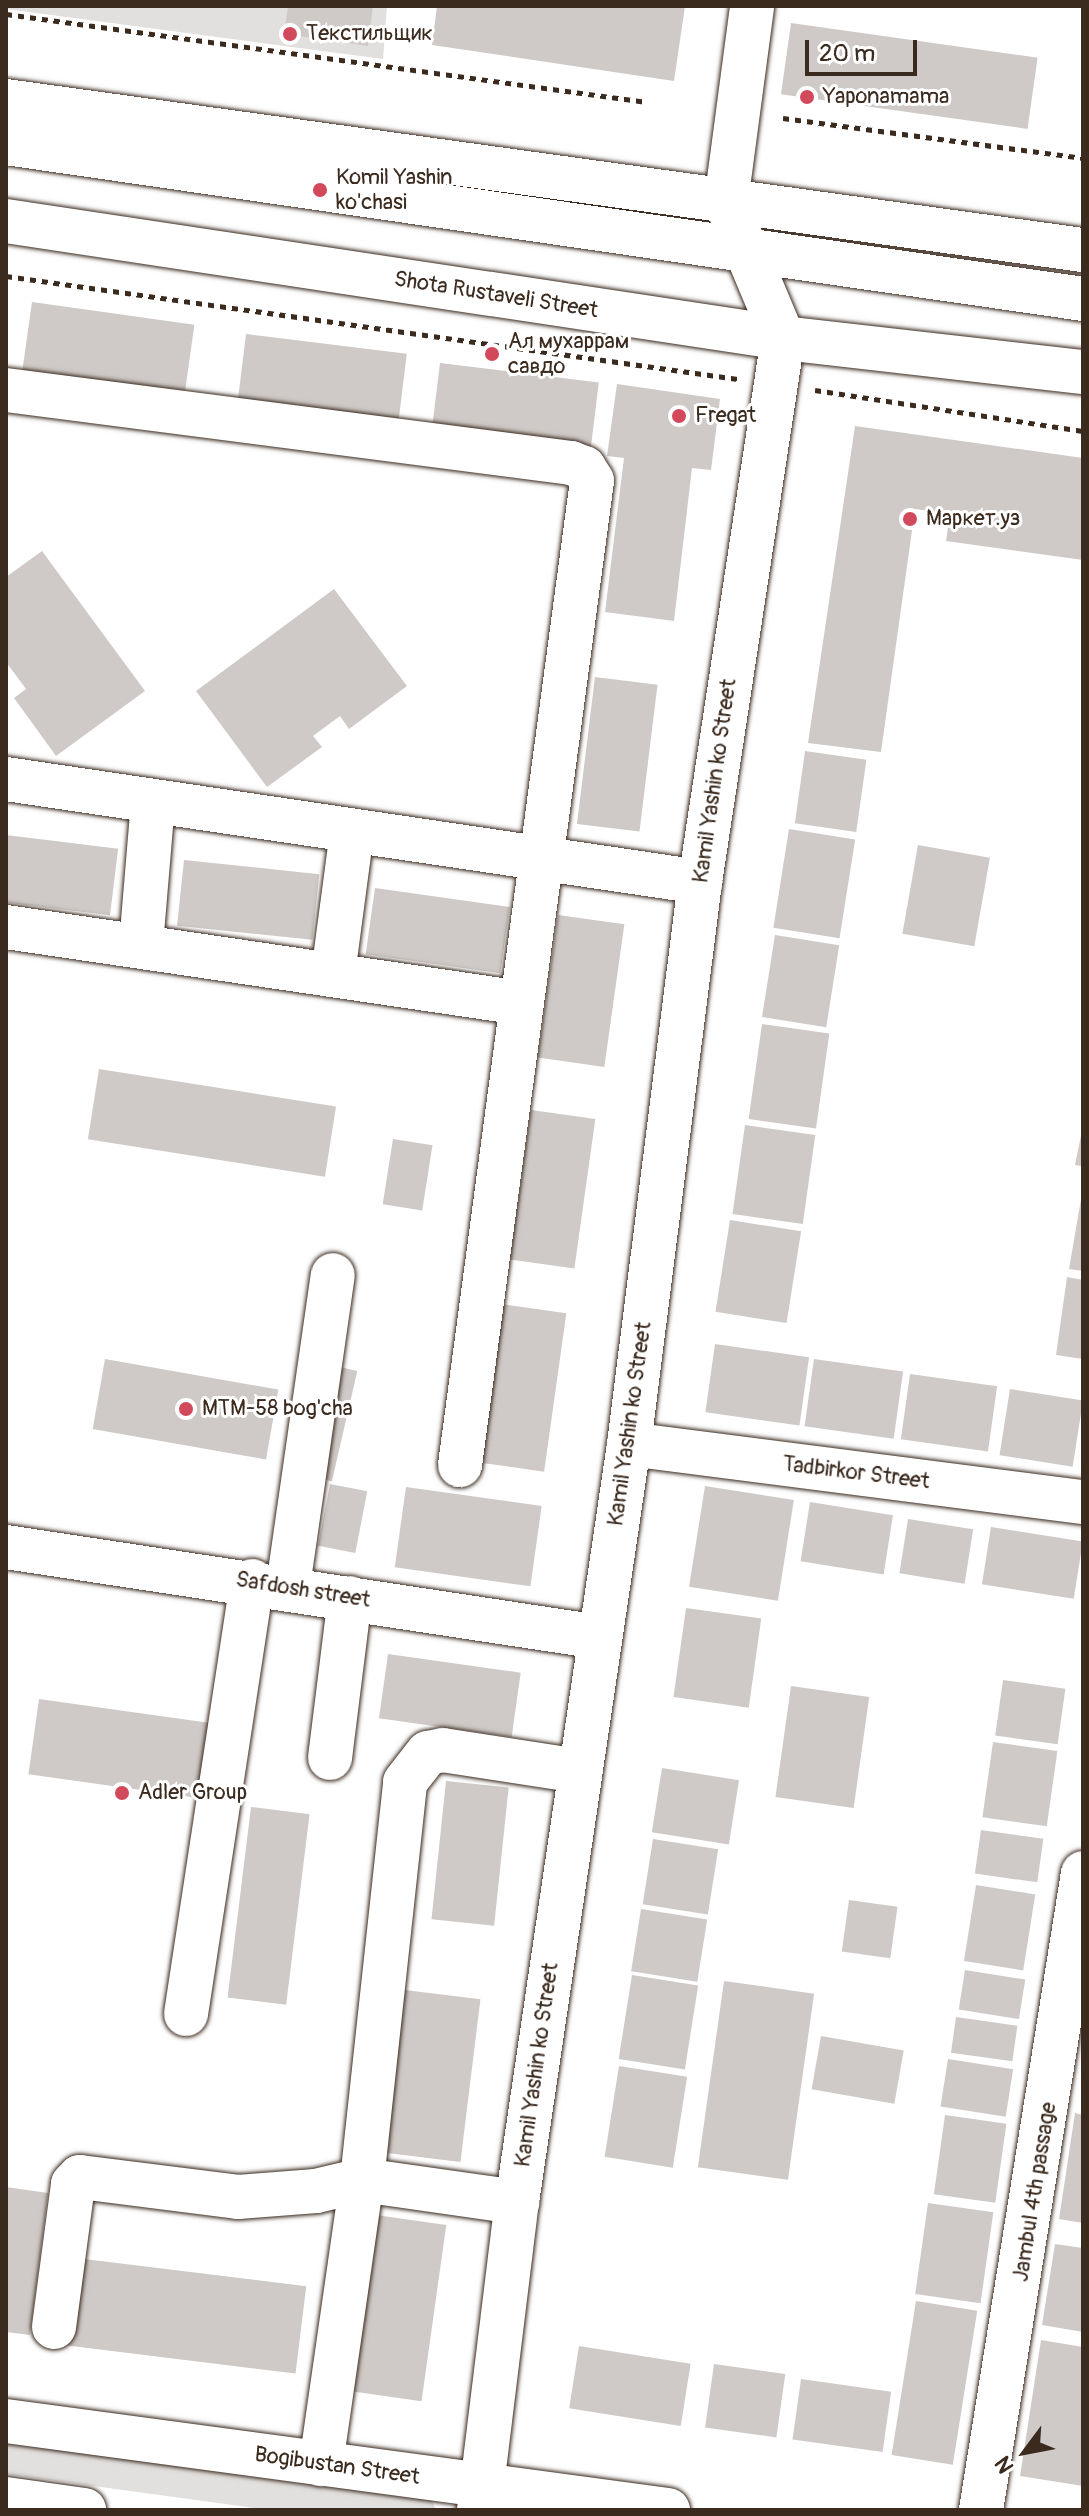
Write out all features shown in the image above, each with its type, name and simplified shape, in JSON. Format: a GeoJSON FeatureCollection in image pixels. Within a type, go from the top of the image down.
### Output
{"type":"FeatureCollection","features":[{"type":"Feature","properties":{"kind":"street"},"geometry":{"type":"LineString","coordinates":[[752,6],[726,202],[750,266],[783,338]]}},
{"type":"Feature","properties":{"kind":"street"},"geometry":{"type":"LineString","coordinates":[[6,101],[1083,250]]}},
{"type":"Feature","properties":{"kind":"street"},"geometry":{"type":"LineString","coordinates":[[6,143],[1083,319]]}},
{"type":"Feature","properties":{"kind":"street"},"geometry":{"type":"LineString","coordinates":[[6,169],[750,266],[1083,299]]}},
{"type":"Feature","properties":{"kind":"street","name":"Shota Rustaveli Street"},"geometry":{"type":"LineString","coordinates":[[6,221],[783,338],[1083,372]]}},
{"type":"Feature","properties":{"kind":"street","name":"Kamil Yashin ko Street"},"geometry":{"type":"LineString","coordinates":[[481,2497],[517,2202],[578,1771],[629,1444],[700,882],[783,338]]}},
{"type":"Feature","properties":{"kind":"street"},"geometry":{"type":"LineString","coordinates":[[6,390],[584,468],[592,492],[460,1465]]}},
{"type":"Feature","properties":{"kind":"street"},"geometry":{"type":"LineString","coordinates":[[6,779],[153,803],[544,856],[700,882]]}},
{"type":"Feature","properties":{"kind":"street"},"geometry":{"type":"LineString","coordinates":[[141,945],[153,803]]}},
{"type":"Feature","properties":{"kind":"street"},"geometry":{"type":"LineString","coordinates":[[333,974],[352,831]]}},
{"type":"Feature","properties":{"kind":"street"},"geometry":{"type":"LineString","coordinates":[[6,927],[521,1003]]}},
{"type":"Feature","properties":{"kind":"street"},"geometry":{"type":"LineString","coordinates":[[186,2014],[333,1275]]}},
{"type":"Feature","properties":{"kind":"street","name":"Tadbirkor Street"},"geometry":{"type":"LineString","coordinates":[[629,1444],[1083,1502]]}},
{"type":"Feature","properties":{"kind":"street","name":"Safdosh street"},"geometry":{"type":"LineString","coordinates":[[6,1547],[270,1584],[599,1637]]}},
{"type":"Feature","properties":{"kind":"street"},"geometry":{"type":"LineString","coordinates":[[330,1758],[350,1598]]}},
{"type":"Feature","properties":{"kind":"street"},"geometry":{"type":"LineString","coordinates":[[321,2464],[362,2180],[405,1782],[428,1753],[443,1750],[578,1771]]}},
{"type":"Feature","properties":{"kind":"street","name":"Jambul 4th passage"},"geometry":{"type":"LineString","coordinates":[[981,2510],[1076,1983],[1083,1873]]}},
{"type":"Feature","properties":{"kind":"street"},"geometry":{"type":"LineString","coordinates":[[54,2327],[73,2184],[80,2177],[238,2197],[316,2191],[362,2180],[517,2202]]}},
{"type":"Feature","properties":{"kind":"street","name":"Bogibustan Street"},"geometry":{"type":"LineString","coordinates":[[6,2421],[321,2464],[481,2497],[668,2510]]}},
{"type":"Feature","properties":{"kind":"street"},"geometry":{"type":"LineString","coordinates":[[9,2503],[84,2510]]}},
{"type":"Feature","properties":{"kind":"path"},"geometry":{"type":"LineString","coordinates":[[6,14],[647,102]]}},
{"type":"Feature","properties":{"kind":"path"},"geometry":{"type":"LineString","coordinates":[[783,118],[1083,158]]}},
{"type":"Feature","properties":{"kind":"path"},"geometry":{"type":"LineString","coordinates":[[6,276],[1083,431]]}},
{"type":"Feature","properties":{"kind":"shaded area","name":"Текстильщик"},"geometry":{"type":"Polygon","coordinates":[[[6,6],[387,6],[383,59],[6,9],[6,6]]]}},
{"type":"Feature","properties":{"kind":"shaded area"},"geometry":{"type":"Polygon","coordinates":[[[6,2441],[431,2498],[436,2510],[268,2510],[6,2474],[6,2441]]]}},
{"type":"Feature","properties":{"kind":"building"},"geometry":{"type":"Polygon","coordinates":[[[288,6],[373,6],[368,46],[284,34],[288,6]]]}},
{"type":"Feature","properties":{"kind":"building"},"geometry":{"type":"Polygon","coordinates":[[[437,6],[685,6],[674,81],[432,45],[437,6]]]}},
{"type":"Feature","properties":{"kind":"building"},"geometry":{"type":"Polygon","coordinates":[[[791,23],[1038,58],[1028,129],[781,94],[791,23]]]}},
{"type":"Feature","properties":{"kind":"building"},"geometry":{"type":"Polygon","coordinates":[[[32,302],[194,325],[185,395],[22,372],[32,302]]]}},
{"type":"Feature","properties":{"kind":"building"},"geometry":{"type":"Polygon","coordinates":[[[246,334],[407,354],[398,423],[237,403],[246,334]]]}},
{"type":"Feature","properties":{"kind":"building"},"geometry":{"type":"Polygon","coordinates":[[[440,363],[599,382],[591,449],[432,430],[440,363]]]}},
{"type":"Feature","properties":{"kind":"building"},"geometry":{"type":"Polygon","coordinates":[[[617,384],[720,399],[711,470],[692,468],[674,621],[605,612],[624,458],[607,456],[617,384]]]}},
{"type":"Feature","properties":{"kind":"building"},"geometry":{"type":"Polygon","coordinates":[[[855,426],[1083,458],[1083,560],[946,541],[950,514],[915,509],[881,752],[808,743],[855,426]]]}},
{"type":"Feature","properties":{"kind":"building"},"geometry":{"type":"Polygon","coordinates":[[[42,551],[145,691],[56,756],[14,698],[26,689],[6,662],[6,577],[42,551]]]}},
{"type":"Feature","properties":{"kind":"building"},"geometry":{"type":"Polygon","coordinates":[[[334,589],[407,686],[349,729],[340,716],[313,736],[322,747],[267,787],[196,691],[334,589]]]}},
{"type":"Feature","properties":{"kind":"building"},"geometry":{"type":"Polygon","coordinates":[[[595,677],[658,685],[639,832],[577,824],[595,677]]]}},
{"type":"Feature","properties":{"kind":"building"},"geometry":{"type":"Polygon","coordinates":[[[805,751],[866,760],[856,832],[795,823],[805,751]]]}},
{"type":"Feature","properties":{"kind":"building"},"geometry":{"type":"Polygon","coordinates":[[[789,829],[855,839],[840,938],[773,928],[789,829]]]}},
{"type":"Feature","properties":{"kind":"building"},"geometry":{"type":"Polygon","coordinates":[[[6,835],[118,849],[110,915],[6,903],[6,835]]]}},
{"type":"Feature","properties":{"kind":"building"},"geometry":{"type":"Polygon","coordinates":[[[918,845],[990,858],[974,946],[902,934],[918,845]]]}},
{"type":"Feature","properties":{"kind":"building"},"geometry":{"type":"Polygon","coordinates":[[[184,860],[319,874],[312,940],[177,926],[184,860]]]}},
{"type":"Feature","properties":{"kind":"building"},"geometry":{"type":"Polygon","coordinates":[[[375,888],[510,907],[500,973],[366,954],[375,888]]]}},
{"type":"Feature","properties":{"kind":"building"},"geometry":{"type":"Polygon","coordinates":[[[558,915],[624,924],[604,1067],[538,1058],[558,915]]]}},
{"type":"Feature","properties":{"kind":"building"},"geometry":{"type":"Polygon","coordinates":[[[775,935],[839,945],[826,1027],[762,1017],[775,935]]]}},
{"type":"Feature","properties":{"kind":"building"},"geometry":{"type":"Polygon","coordinates":[[[762,1024],[829,1033],[816,1129],[749,1119],[762,1024]]]}},
{"type":"Feature","properties":{"kind":"building"},"geometry":{"type":"Polygon","coordinates":[[[99,1069],[336,1107],[325,1177],[88,1139],[99,1069]]]}},
{"type":"Feature","properties":{"kind":"building"},"geometry":{"type":"Polygon","coordinates":[[[531,1110],[595,1119],[574,1269],[510,1260],[531,1110]]]}},
{"type":"Feature","properties":{"kind":"building"},"geometry":{"type":"Polygon","coordinates":[[[745,1125],[815,1135],[803,1224],[732,1214],[745,1125]]]}},
{"type":"Feature","properties":{"kind":"building"},"geometry":{"type":"Polygon","coordinates":[[[1083,1126],[1083,1166],[1075,1165],[1083,1126]]]}},
{"type":"Feature","properties":{"kind":"building"},"geometry":{"type":"Polygon","coordinates":[[[393,1139],[433,1145],[422,1210],[383,1204],[393,1139]]]}},
{"type":"Feature","properties":{"kind":"building"},"geometry":{"type":"Polygon","coordinates":[[[1083,1188],[1083,1271],[1069,1269],[1083,1188]]]}},
{"type":"Feature","properties":{"kind":"building"},"geometry":{"type":"Polygon","coordinates":[[[730,1220],[801,1231],[787,1323],[715,1312],[730,1220]]]}},
{"type":"Feature","properties":{"kind":"building"},"geometry":{"type":"Polygon","coordinates":[[[1067,1277],[1083,1280],[1083,1359],[1056,1355],[1067,1277]]]}},
{"type":"Feature","properties":{"kind":"building"},"geometry":{"type":"Polygon","coordinates":[[[501,1304],[566,1313],[544,1472],[479,1462],[501,1304]]]}},
{"type":"Feature","properties":{"kind":"building"},"geometry":{"type":"Polygon","coordinates":[[[715,1344],[809,1357],[799,1426],[705,1412],[715,1344]]]}},
{"type":"Feature","properties":{"kind":"building","name":"MTM-58 bog'cha"},"geometry":{"type":"Polygon","coordinates":[[[105,1359],[278,1390],[266,1459],[93,1429],[105,1359]]]}},
{"type":"Feature","properties":{"kind":"building"},"geometry":{"type":"Polygon","coordinates":[[[814,1359],[903,1372],[894,1439],[805,1426],[814,1359]]]}},
{"type":"Feature","properties":{"kind":"building"},"geometry":{"type":"Polygon","coordinates":[[[331,1365],[357,1371],[332,1481],[306,1475],[331,1365]]]}},
{"type":"Feature","properties":{"kind":"building"},"geometry":{"type":"Polygon","coordinates":[[[910,1374],[997,1386],[988,1452],[901,1439],[910,1374]]]}},
{"type":"Feature","properties":{"kind":"building"},"geometry":{"type":"Polygon","coordinates":[[[1010,1389],[1083,1401],[1073,1467],[1000,1455],[1010,1389]]]}},
{"type":"Feature","properties":{"kind":"building"},"geometry":{"type":"Polygon","coordinates":[[[330,1484],[367,1491],[355,1553],[318,1546],[330,1484]]]}},
{"type":"Feature","properties":{"kind":"building"},"geometry":{"type":"Polygon","coordinates":[[[705,1486],[794,1500],[778,1601],[689,1587],[705,1486]]]}},
{"type":"Feature","properties":{"kind":"building"},"geometry":{"type":"Polygon","coordinates":[[[406,1487],[542,1506],[530,1586],[395,1567],[406,1487]]]}},
{"type":"Feature","properties":{"kind":"building"},"geometry":{"type":"Polygon","coordinates":[[[810,1502],[893,1515],[884,1574],[801,1561],[810,1502]]]}},
{"type":"Feature","properties":{"kind":"building"},"geometry":{"type":"Polygon","coordinates":[[[908,1519],[973,1529],[965,1584],[899,1573],[908,1519]]]}},
{"type":"Feature","properties":{"kind":"building"},"geometry":{"type":"Polygon","coordinates":[[[991,1527],[1083,1542],[1074,1599],[982,1584],[991,1527]]]}},
{"type":"Feature","properties":{"kind":"building"},"geometry":{"type":"Polygon","coordinates":[[[686,1608],[761,1619],[749,1708],[673,1697],[686,1608]]]}},
{"type":"Feature","properties":{"kind":"building"},"geometry":{"type":"Polygon","coordinates":[[[388,1654],[521,1673],[512,1737],[379,1718],[388,1654]]]}},
{"type":"Feature","properties":{"kind":"building"},"geometry":{"type":"Polygon","coordinates":[[[1003,1680],[1065,1689],[1058,1744],[995,1735],[1003,1680]]]}},
{"type":"Feature","properties":{"kind":"building"},"geometry":{"type":"Polygon","coordinates":[[[791,1686],[869,1697],[854,1808],[775,1797],[791,1686]]]}},
{"type":"Feature","properties":{"kind":"building"},"geometry":{"type":"Polygon","coordinates":[[[39,1699],[208,1723],[198,1798],[28,1774],[39,1699]]]}},
{"type":"Feature","properties":{"kind":"building"},"geometry":{"type":"Polygon","coordinates":[[[993,1742],[1057,1751],[1047,1826],[982,1817],[993,1742]]]}},
{"type":"Feature","properties":{"kind":"building"},"geometry":{"type":"Polygon","coordinates":[[[662,1768],[739,1780],[729,1844],[652,1832],[662,1768]]]}},
{"type":"Feature","properties":{"kind":"building"},"geometry":{"type":"Polygon","coordinates":[[[446,1781],[509,1788],[494,1926],[431,1919],[446,1781]]]}},
{"type":"Feature","properties":{"kind":"building"},"geometry":{"type":"Polygon","coordinates":[[[251,1807],[310,1814],[286,2005],[228,1998],[251,1807]]]}},
{"type":"Feature","properties":{"kind":"building"},"geometry":{"type":"Polygon","coordinates":[[[981,1830],[1043,1839],[1037,1882],[975,1874],[981,1830]]]}},
{"type":"Feature","properties":{"kind":"building"},"geometry":{"type":"Polygon","coordinates":[[[653,1839],[718,1849],[708,1915],[643,1904],[653,1839]]]}},
{"type":"Feature","properties":{"kind":"building"},"geometry":{"type":"Polygon","coordinates":[[[976,1885],[1035,1894],[1023,1970],[964,1961],[976,1885]]]}},
{"type":"Feature","properties":{"kind":"building"},"geometry":{"type":"Polygon","coordinates":[[[849,1900],[898,1907],[890,1958],[842,1951],[849,1900]]]}},
{"type":"Feature","properties":{"kind":"building"},"geometry":{"type":"Polygon","coordinates":[[[641,1909],[707,1919],[697,1982],[631,1971],[641,1909]]]}},
{"type":"Feature","properties":{"kind":"building"},"geometry":{"type":"Polygon","coordinates":[[[965,1970],[1025,1980],[1019,2019],[959,2010],[965,1970]]]}},
{"type":"Feature","properties":{"kind":"building"},"geometry":{"type":"Polygon","coordinates":[[[632,1975],[698,1985],[685,2069],[619,2059],[632,1975]]]}},
{"type":"Feature","properties":{"kind":"building"},"geometry":{"type":"Polygon","coordinates":[[[724,1981],[814,1994],[788,2180],[698,2167],[724,1981]]]}},
{"type":"Feature","properties":{"kind":"building"},"geometry":{"type":"Polygon","coordinates":[[[405,1990],[480,1999],[460,2162],[385,2153],[405,1990]]]}},
{"type":"Feature","properties":{"kind":"building"},"geometry":{"type":"Polygon","coordinates":[[[956,2017],[1017,2026],[1012,2061],[951,2053],[956,2017]]]}},
{"type":"Feature","properties":{"kind":"building"},"geometry":{"type":"Polygon","coordinates":[[[821,2036],[904,2051],[894,2104],[812,2089],[821,2036]]]}},
{"type":"Feature","properties":{"kind":"building"},"geometry":{"type":"Polygon","coordinates":[[[948,2059],[1013,2069],[1006,2117],[940,2106],[948,2059]]]}},
{"type":"Feature","properties":{"kind":"building"},"geometry":{"type":"Polygon","coordinates":[[[619,2066],[687,2077],[673,2168],[605,2157],[619,2066]]]}},
{"type":"Feature","properties":{"kind":"building"},"geometry":{"type":"Polygon","coordinates":[[[1075,2113],[1083,2115],[1083,2223],[1059,2219],[1075,2113]]]}},
{"type":"Feature","properties":{"kind":"building"},"geometry":{"type":"Polygon","coordinates":[[[945,2115],[1006,2124],[995,2203],[934,2194],[945,2115]]]}},
{"type":"Feature","properties":{"kind":"building"},"geometry":{"type":"Polygon","coordinates":[[[6,2187],[48,2193],[30,2335],[6,2332],[6,2187]]]}},
{"type":"Feature","properties":{"kind":"building"},"geometry":{"type":"Polygon","coordinates":[[[928,2203],[993,2212],[981,2303],[915,2294],[928,2203]]]}},
{"type":"Feature","properties":{"kind":"building"},"geometry":{"type":"Polygon","coordinates":[[[376,2215],[446,2225],[422,2401],[351,2391],[376,2215]]]}},
{"type":"Feature","properties":{"kind":"building"},"geometry":{"type":"Polygon","coordinates":[[[1055,2244],[1083,2248],[1083,2332],[1042,2325],[1055,2244]]]}},
{"type":"Feature","properties":{"kind":"building"},"geometry":{"type":"Polygon","coordinates":[[[76,2258],[306,2286],[296,2374],[65,2345],[76,2258]]]}},
{"type":"Feature","properties":{"kind":"building"},"geometry":{"type":"Polygon","coordinates":[[[916,2301],[977,2311],[953,2465],[892,2455],[916,2301]]]}},
{"type":"Feature","properties":{"kind":"building"},"geometry":{"type":"Polygon","coordinates":[[[1041,2340],[1083,2347],[1083,2486],[1020,2476],[1041,2340]]]}},
{"type":"Feature","properties":{"kind":"building"},"geometry":{"type":"Polygon","coordinates":[[[579,2346],[691,2364],[681,2426],[569,2408],[579,2346]]]}},
{"type":"Feature","properties":{"kind":"building"},"geometry":{"type":"Polygon","coordinates":[[[714,2364],[785,2374],[776,2437],[705,2427],[714,2364]]]}},
{"type":"Feature","properties":{"kind":"building"},"geometry":{"type":"Polygon","coordinates":[[[801,2379],[891,2392],[883,2452],[793,2439],[801,2379]]]}},
{"type":"Feature","properties":{"kind":"place","name":"Текстильщик"},"geometry":{"type":"Point","coordinates":[290,34]}},
{"type":"Feature","properties":{"kind":"place","name":"Yaponamama"},"geometry":{"type":"Point","coordinates":[807,97]}},
{"type":"Feature","properties":{"kind":"place","name":"Komil Yashin ko'chasi"},"geometry":{"type":"Point","coordinates":[320,190]}},
{"type":"Feature","properties":{"kind":"place","name":"Ал мухаррам савдо"},"geometry":{"type":"Point","coordinates":[492,354]}},
{"type":"Feature","properties":{"kind":"place","name":"Fregat"},"geometry":{"type":"Point","coordinates":[679,416]}},
{"type":"Feature","properties":{"kind":"place","name":"Маркет.уз"},"geometry":{"type":"Point","coordinates":[910,519]}},
{"type":"Feature","properties":{"kind":"place","name":"MTM-58 bog'cha"},"geometry":{"type":"Point","coordinates":[186,1409]}},
{"type":"Feature","properties":{"kind":"place","name":"Adler Group"},"geometry":{"type":"Point","coordinates":[122,1793]}}]}
